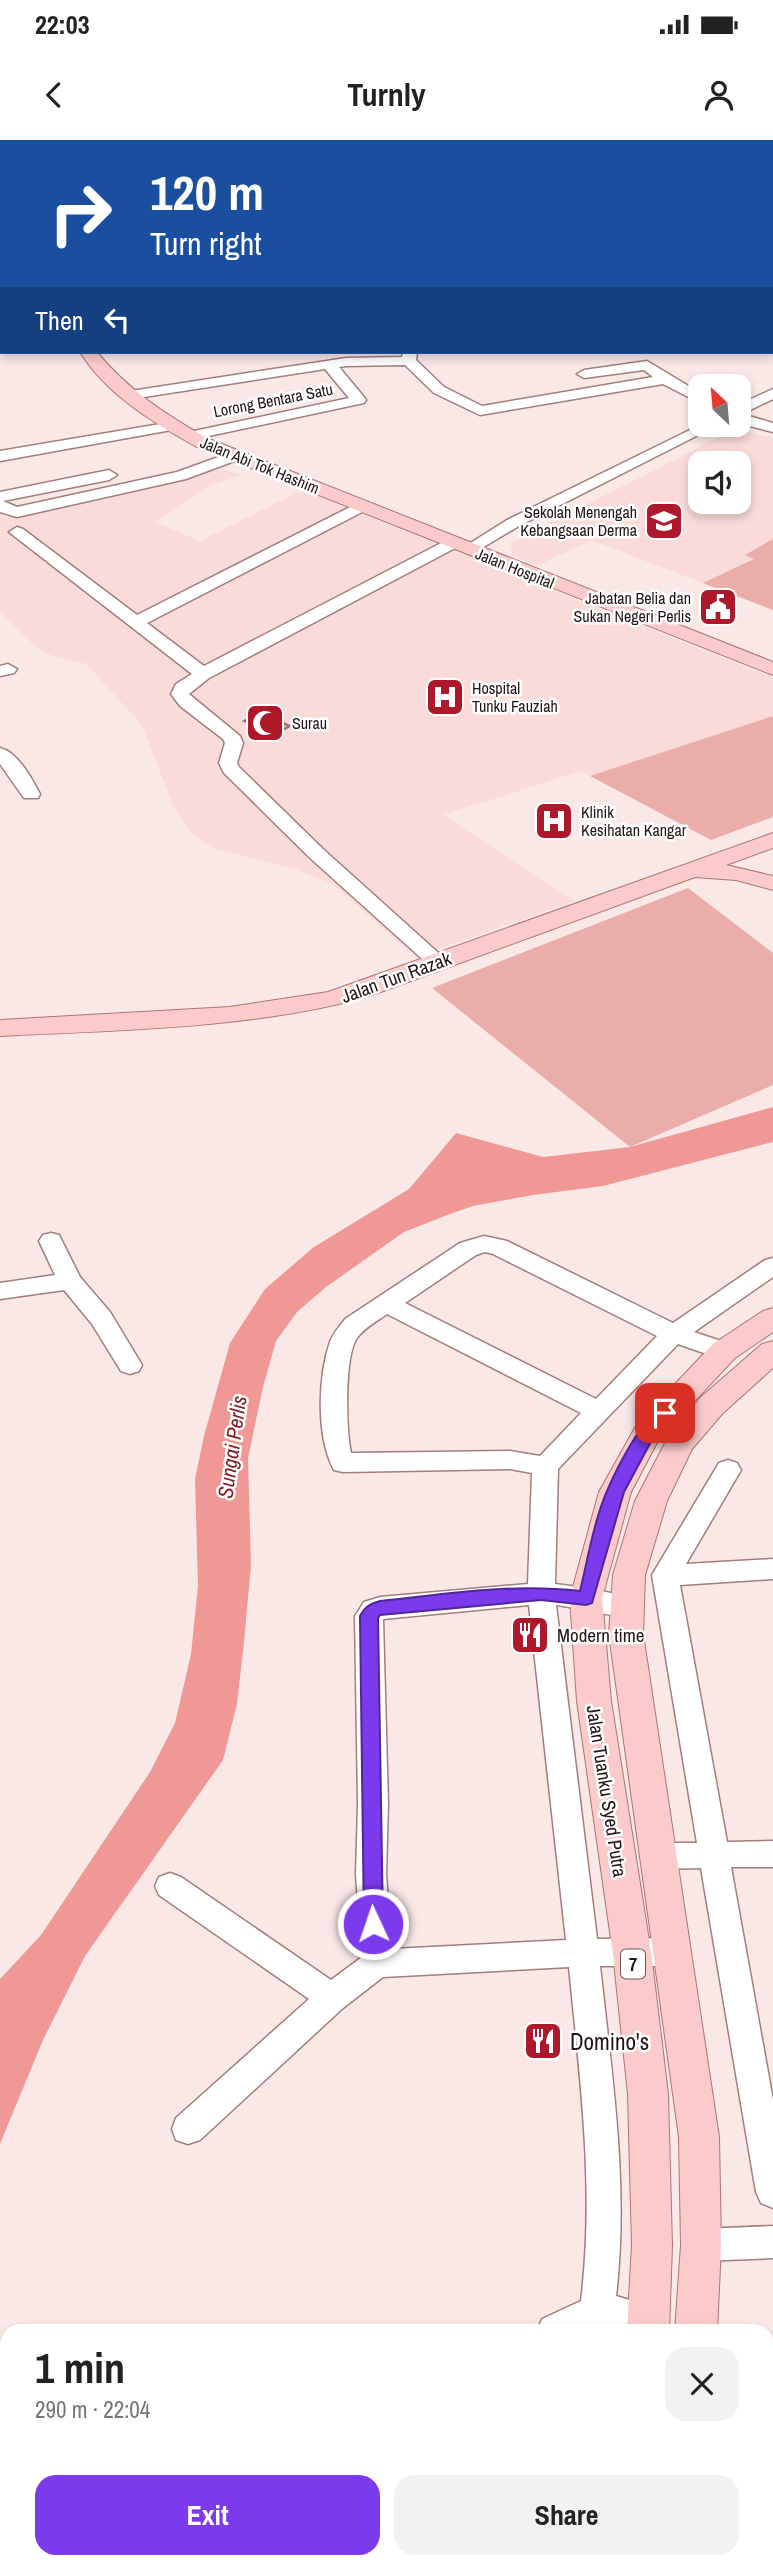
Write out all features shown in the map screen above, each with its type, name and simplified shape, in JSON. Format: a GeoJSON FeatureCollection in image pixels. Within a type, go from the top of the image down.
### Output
{"type":"FeatureCollection","features":[{"type":"Feature","properties":{"kind":"main road","name":"Jalan Abi Tok Hashim"},"geometry":{"type":"LineString","coordinates":[[90,354],[131,395],[190,436],[453,543]]}},
{"type":"Feature","properties":{"kind":"main road"},"geometry":{"type":"LineString","coordinates":[[453,543],[492,535],[500,561]]}},
{"type":"Feature","properties":{"kind":"main road","name":"Jalan Hospital"},"geometry":{"type":"LineString","coordinates":[[453,543],[773,669]]}},
{"type":"Feature","properties":{"kind":"main road","name":"Jalan Tun Razak"},"geometry":{"type":"LineString","coordinates":[[0,1028],[273,1012],[358,992],[773,840]]}},
{"type":"Feature","properties":{"kind":"main road"},"geometry":{"type":"LineString","coordinates":[[772,884],[766,870],[773,852]]}},
{"type":"Feature","properties":{"kind":"main road"},"geometry":{"type":"LineString","coordinates":[[733,854],[772,884]]}},
{"type":"Feature","properties":{"kind":"main road"},"geometry":{"type":"LineString","coordinates":[[672,876],[696,871],[728,871],[772,884]]}},
{"type":"Feature","properties":{"kind":"main road","name":"Jalan Tuanku Syed Putra"},"geometry":{"type":"LineString","coordinates":[[648,2324],[652,2246],[650,2120],[632,1953],[594,1702],[586,1598],[615,1492],[648,1432],[723,1351],[773,1318]]}},
{"type":"Feature","properties":{"kind":"main road","name":"Jalan Tuanku Syed Putra"},"geometry":{"type":"LineString","coordinates":[[696,2324],[701,2245],[699,2137],[626,1634],[629,1574],[651,1501],[680,1443],[712,1405],[773,1351]]}},
{"type":"Feature","properties":{"kind":"street"},"geometry":{"type":"LineString","coordinates":[[654,354],[663,367],[666,379]]}},
{"type":"Feature","properties":{"kind":"street"},"geometry":{"type":"LineString","coordinates":[[131,395],[329,365],[410,356],[439,390],[480,411],[666,379]]}},
{"type":"Feature","properties":{"kind":"street","name":"Lorong Bentara Satu"},"geometry":{"type":"LineString","coordinates":[[190,436],[359,400],[329,365]]}},
{"type":"Feature","properties":{"kind":"street"},"geometry":{"type":"LineString","coordinates":[[584,374],[649,366],[688,392]]}},
{"type":"Feature","properties":{"kind":"street"},"geometry":{"type":"LineString","coordinates":[[751,406],[773,393]]}},
{"type":"Feature","properties":{"kind":"street"},"geometry":{"type":"LineString","coordinates":[[751,416],[773,421]]}},
{"type":"Feature","properties":{"kind":"street"},"geometry":{"type":"LineString","coordinates":[[751,418],[773,428]]}},
{"type":"Feature","properties":{"kind":"street"},"geometry":{"type":"LineString","coordinates":[[0,456],[172,426]]}},
{"type":"Feature","properties":{"kind":"street"},"geometry":{"type":"LineString","coordinates":[[437,962],[316,853],[231,769],[228,763],[234,743],[231,736],[186,702],[180,694],[182,688],[203,674],[453,543],[492,535],[688,437]]}},
{"type":"Feature","properties":{"kind":"street"},"geometry":{"type":"LineString","coordinates":[[0,497],[227,453]]}},
{"type":"Feature","properties":{"kind":"street"},"geometry":{"type":"LineString","coordinates":[[0,505],[11,512],[17,512],[173,478],[223,462],[227,453]]}},
{"type":"Feature","properties":{"kind":"street"},"geometry":{"type":"LineString","coordinates":[[135,623],[362,506]]}},
{"type":"Feature","properties":{"kind":"street"},"geometry":{"type":"LineString","coordinates":[[17,532],[203,674]]}},
{"type":"Feature","properties":{"kind":"street"},"geometry":{"type":"LineString","coordinates":[[0,753],[22,778],[31,794]]}},
{"type":"Feature","properties":{"kind":"street"},"geometry":{"type":"LineString","coordinates":[[51,1241],[70,1281],[100,1318],[130,1365]]}},
{"type":"Feature","properties":{"kind":"street"},"geometry":{"type":"LineString","coordinates":[[545,1466],[510,1460],[343,1464],[336,1453],[333,1422],[342,1340],[354,1325],[468,1249],[484,1244],[499,1247],[674,1334],[723,1351]]}},
{"type":"Feature","properties":{"kind":"street"},"geometry":{"type":"LineString","coordinates":[[597,2311],[604,2254],[604,2154],[541,1593],[545,1466],[674,1334],[773,1266]]}},
{"type":"Feature","properties":{"kind":"street"},"geometry":{"type":"LineString","coordinates":[[0,1291],[70,1281]]}},
{"type":"Feature","properties":{"kind":"street"},"geometry":{"type":"LineString","coordinates":[[387,1304],[597,1411]]}},
{"type":"Feature","properties":{"kind":"street"},"geometry":{"type":"LineString","coordinates":[[728,1470],[665,1575],[773,2192]]}},
{"type":"Feature","properties":{"kind":"street"},"geometry":{"type":"LineString","coordinates":[[665,1575],[773,1569]]}},
{"type":"Feature","properties":{"kind":"street"},"geometry":{"type":"LineString","coordinates":[[385,1963],[375,1953],[371,1875],[373,1804],[369,1616],[373,1610],[541,1593],[586,1598],[628,1608]]}},
{"type":"Feature","properties":{"kind":"street"},"geometry":{"type":"LineString","coordinates":[[657,1856],[773,1854]]}},
{"type":"Feature","properties":{"kind":"street"},"geometry":{"type":"LineString","coordinates":[[170,1886],[332,1998]]}},
{"type":"Feature","properties":{"kind":"street"},"geometry":{"type":"LineString","coordinates":[[188,2129],[332,1998],[374,1966],[385,1963],[583,1953],[673,1952]]}},
{"type":"Feature","properties":{"kind":"street"},"geometry":{"type":"LineString","coordinates":[[701,2245],[773,2242]]}},
{"type":"Feature","properties":{"kind":"street"},"geometry":{"type":"LineString","coordinates":[[569,2324],[597,2311],[620,2313],[644,2324]]}},
{"type":"Feature","properties":{"kind":"shaded area","name":"Sekolah Menengah Kebangsaan Derma"},"geometry":{"type":"Polygon","coordinates":[[[751,432],[773,438],[773,610],[591,540],[537,566],[512,555],[511,543],[688,453],[688,514],[751,514],[751,451],[692,451],[717,438],[751,438],[751,432]]]}},
{"type":"Feature","properties":{"kind":"shaded area","name":"Hospital Tunku Fauziah"},"geometry":{"type":"Polygon","coordinates":[[[221,469],[241,475],[208,486],[156,522],[200,541],[302,490],[773,678],[773,716],[590,776],[581,771],[443,815],[575,901],[415,957],[333,884],[294,869],[212,848],[192,834],[173,805],[142,725],[86,664],[50,655],[34,645],[0,612],[0,512],[7,517],[221,469]]]}},
{"type":"Feature","properties":{"kind":"shaded area"},"geometry":{"type":"Polygon","coordinates":[[[773,539],[773,610],[703,583],[754,559],[745,555],[773,539]]]}},
{"type":"Feature","properties":{"kind":"shaded area"},"geometry":{"type":"Polygon","coordinates":[[[773,716],[773,817],[711,840],[590,776],[773,716]]]}},
{"type":"Feature","properties":{"kind":"shaded area"},"geometry":{"type":"Polygon","coordinates":[[[688,888],[773,953],[773,1085],[630,1147],[432,988],[688,888]]]}},
{"type":"Feature","properties":{"kind":"water","name":"Sungai Perlis"},"geometry":{"type":"Polygon","coordinates":[[[773,1107],[773,1142],[603,1186],[533,1195],[473,1206],[450,1214],[404,1232],[326,1287],[297,1312],[276,1341],[248,1458],[251,1565],[237,1704],[223,1760],[85,1956],[43,2040],[0,2144],[0,1979],[41,1935],[150,1772],[175,1723],[191,1654],[198,1586],[195,1479],[230,1343],[265,1289],[314,1247],[409,1189],[456,1133],[543,1157],[630,1147],[773,1107]]]}},
{"type":"Feature","properties":{"kind":"building","name":"Surau"},"geometry":{"type":"Polygon","coordinates":[[[260,712],[290,726],[274,735],[244,721],[260,712]]]}},
{"type":"Feature","properties":{"kind":"place","name":"Sekolah Menengah Kebangsaan Derma"},"geometry":{"type":"Point","coordinates":[664,521]}},
{"type":"Feature","properties":{"kind":"place","name":"Jabatan Belia dan Sukan Negeri Perlis"},"geometry":{"type":"Point","coordinates":[718,607]}},
{"type":"Feature","properties":{"kind":"place","name":"Hospital Tunku Fauziah"},"geometry":{"type":"Point","coordinates":[445,697]}},
{"type":"Feature","properties":{"kind":"place","name":"Surau"},"geometry":{"type":"Point","coordinates":[265,723]}},
{"type":"Feature","properties":{"kind":"place","name":"Klinik Kesihatan Kangar"},"geometry":{"type":"Point","coordinates":[554,821]}},
{"type":"Feature","properties":{"kind":"place","name":"Modern time"},"geometry":{"type":"Point","coordinates":[530,1635]}},
{"type":"Feature","properties":{"kind":"place","name":"Domino's"},"geometry":{"type":"Point","coordinates":[543,2041]}},
{"type":"Feature","properties":{"kind":"route"},"geometry":{"type":"LineString","coordinates":[[373,1924],[369,1616],[373,1610],[380,1608],[467,1598],[541,1593],[586,1598],[615,1492],[648,1432],[665,1413]]}}]}
